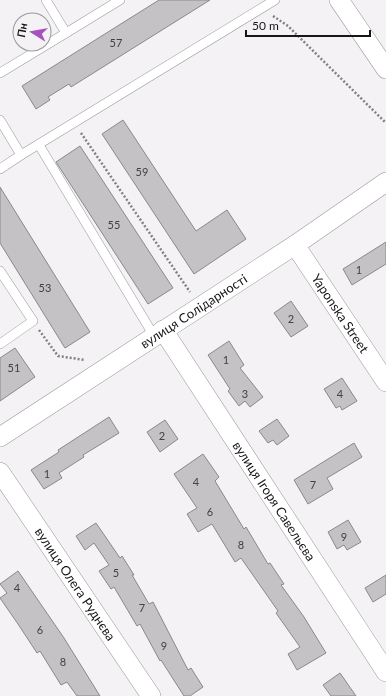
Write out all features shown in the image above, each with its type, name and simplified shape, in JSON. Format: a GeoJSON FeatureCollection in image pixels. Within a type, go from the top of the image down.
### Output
{"type":"FeatureCollection","features":[{"type":"Feature","properties":{"kind":"street"},"geometry":{"type":"LineString","coordinates":[[339,0],[386,69]]}},
{"type":"Feature","properties":{"kind":"street","name":"вулиця Солідарності"},"geometry":{"type":"LineString","coordinates":[[0,437],[295,245],[386,182]]}},
{"type":"Feature","properties":{"kind":"street","name":"Yaponska Street"},"geometry":{"type":"LineString","coordinates":[[295,245],[386,382]]}},
{"type":"Feature","properties":{"kind":"street","name":"вулиця Ігоря Савельєва"},"geometry":{"type":"LineString","coordinates":[[158,333],[386,672]]}},
{"type":"Feature","properties":{"kind":"street","name":"вулиця Олега Руднєва"},"geometry":{"type":"LineString","coordinates":[[0,472],[151,696]]}},
{"type":"Feature","properties":{"kind":"lane"},"geometry":{"type":"LineString","coordinates":[[46,0],[66,33]]}},
{"type":"Feature","properties":{"kind":"lane"},"geometry":{"type":"LineString","coordinates":[[0,73],[120,0]]}},
{"type":"Feature","properties":{"kind":"lane"},"geometry":{"type":"LineString","coordinates":[[0,169],[275,0]]}},
{"type":"Feature","properties":{"kind":"lane"},"geometry":{"type":"LineString","coordinates":[[0,120],[21,155]]}},
{"type":"Feature","properties":{"kind":"lane"},"geometry":{"type":"LineString","coordinates":[[39,145],[158,333]]}},
{"type":"Feature","properties":{"kind":"lane"},"geometry":{"type":"LineString","coordinates":[[0,271],[33,321],[0,344]]}},
{"type":"Feature","properties":{"kind":"path"},"geometry":{"type":"LineString","coordinates":[[262,8],[288,26],[386,123]]}},
{"type":"Feature","properties":{"kind":"path"},"geometry":{"type":"LineString","coordinates":[[74,123],[200,306]]}},
{"type":"Feature","properties":{"kind":"path"},"geometry":{"type":"LineString","coordinates":[[33,321],[58,356],[110,365]]}},
{"type":"Feature","properties":{"kind":"building"},"geometry":{"type":"Polygon","coordinates":[[[159,0],[210,0],[71,87],[69,84],[48,97],[50,100],[36,109],[22,86],[159,0]]]}},
{"type":"Feature","properties":{"kind":"building"},"geometry":{"type":"Polygon","coordinates":[[[123,120],[196,231],[227,210],[246,239],[194,274],[102,134],[123,120]]]}},
{"type":"Feature","properties":{"kind":"building"},"geometry":{"type":"Polygon","coordinates":[[[80,146],[173,288],[148,304],[56,162],[80,146]]]}},
{"type":"Feature","properties":{"kind":"building"},"geometry":{"type":"Polygon","coordinates":[[[0,187],[90,332],[65,348],[0,243],[0,187]]]}},
{"type":"Feature","properties":{"kind":"building"},"geometry":{"type":"Polygon","coordinates":[[[386,242],[386,264],[352,285],[343,269],[386,242]]]}},
{"type":"Feature","properties":{"kind":"building"},"geometry":{"type":"Polygon","coordinates":[[[291,301],[308,326],[291,337],[274,313],[291,301]]]}},
{"type":"Feature","properties":{"kind":"building"},"geometry":{"type":"Polygon","coordinates":[[[229,341],[244,365],[240,368],[263,397],[250,407],[245,401],[239,406],[228,391],[230,389],[208,355],[229,341]]]}},
{"type":"Feature","properties":{"kind":"building"},"geometry":{"type":"Polygon","coordinates":[[[15,348],[35,377],[0,401],[0,358],[15,348]]]}},
{"type":"Feature","properties":{"kind":"building"},"geometry":{"type":"Polygon","coordinates":[[[342,378],[357,401],[342,410],[340,406],[336,408],[324,389],[342,378]]]}},
{"type":"Feature","properties":{"kind":"building"},"geometry":{"type":"Polygon","coordinates":[[[109,417],[119,433],[83,455],[84,457],[59,473],[62,478],[44,489],[31,470],[59,452],[58,450],[109,417]]]}},
{"type":"Feature","properties":{"kind":"building"},"geometry":{"type":"Polygon","coordinates":[[[277,419],[289,436],[277,445],[273,440],[268,443],[259,431],[277,419]]]}},
{"type":"Feature","properties":{"kind":"building"},"geometry":{"type":"Polygon","coordinates":[[[165,420],[178,439],[160,452],[147,432],[165,420]]]}},
{"type":"Feature","properties":{"kind":"building"},"geometry":{"type":"Polygon","coordinates":[[[354,443],[362,457],[327,478],[333,489],[308,504],[294,480],[354,443]]]}},
{"type":"Feature","properties":{"kind":"building"},"geometry":{"type":"Polygon","coordinates":[[[203,454],[219,477],[215,481],[244,529],[246,527],[268,564],[270,563],[284,584],[281,585],[304,617],[326,653],[297,670],[288,654],[300,647],[276,613],[278,611],[241,558],[235,562],[212,524],[198,532],[187,514],[197,508],[174,474],[203,454]]]}},
{"type":"Feature","properties":{"kind":"building"},"geometry":{"type":"Polygon","coordinates":[[[348,520],[361,542],[347,550],[344,545],[337,549],[328,532],[348,520]]]}},
{"type":"Feature","properties":{"kind":"building"},"geometry":{"type":"Polygon","coordinates":[[[96,523],[120,558],[122,556],[149,604],[153,602],[188,670],[191,668],[203,687],[190,696],[184,696],[161,660],[160,661],[140,624],[137,626],[114,587],[111,589],[99,571],[109,565],[94,543],[85,550],[76,536],[96,523]]]}},
{"type":"Feature","properties":{"kind":"building"},"geometry":{"type":"Polygon","coordinates":[[[18,571],[64,638],[100,696],[77,696],[67,682],[61,685],[40,651],[37,653],[0,598],[7,593],[0,584],[18,571]]]}},
{"type":"Feature","properties":{"kind":"building"},"geometry":{"type":"Polygon","coordinates":[[[386,575],[386,594],[373,602],[365,588],[386,575]]]}},
{"type":"Feature","properties":{"kind":"building"},"geometry":{"type":"Polygon","coordinates":[[[340,673],[356,696],[331,696],[323,685],[340,673]]]}}]}
